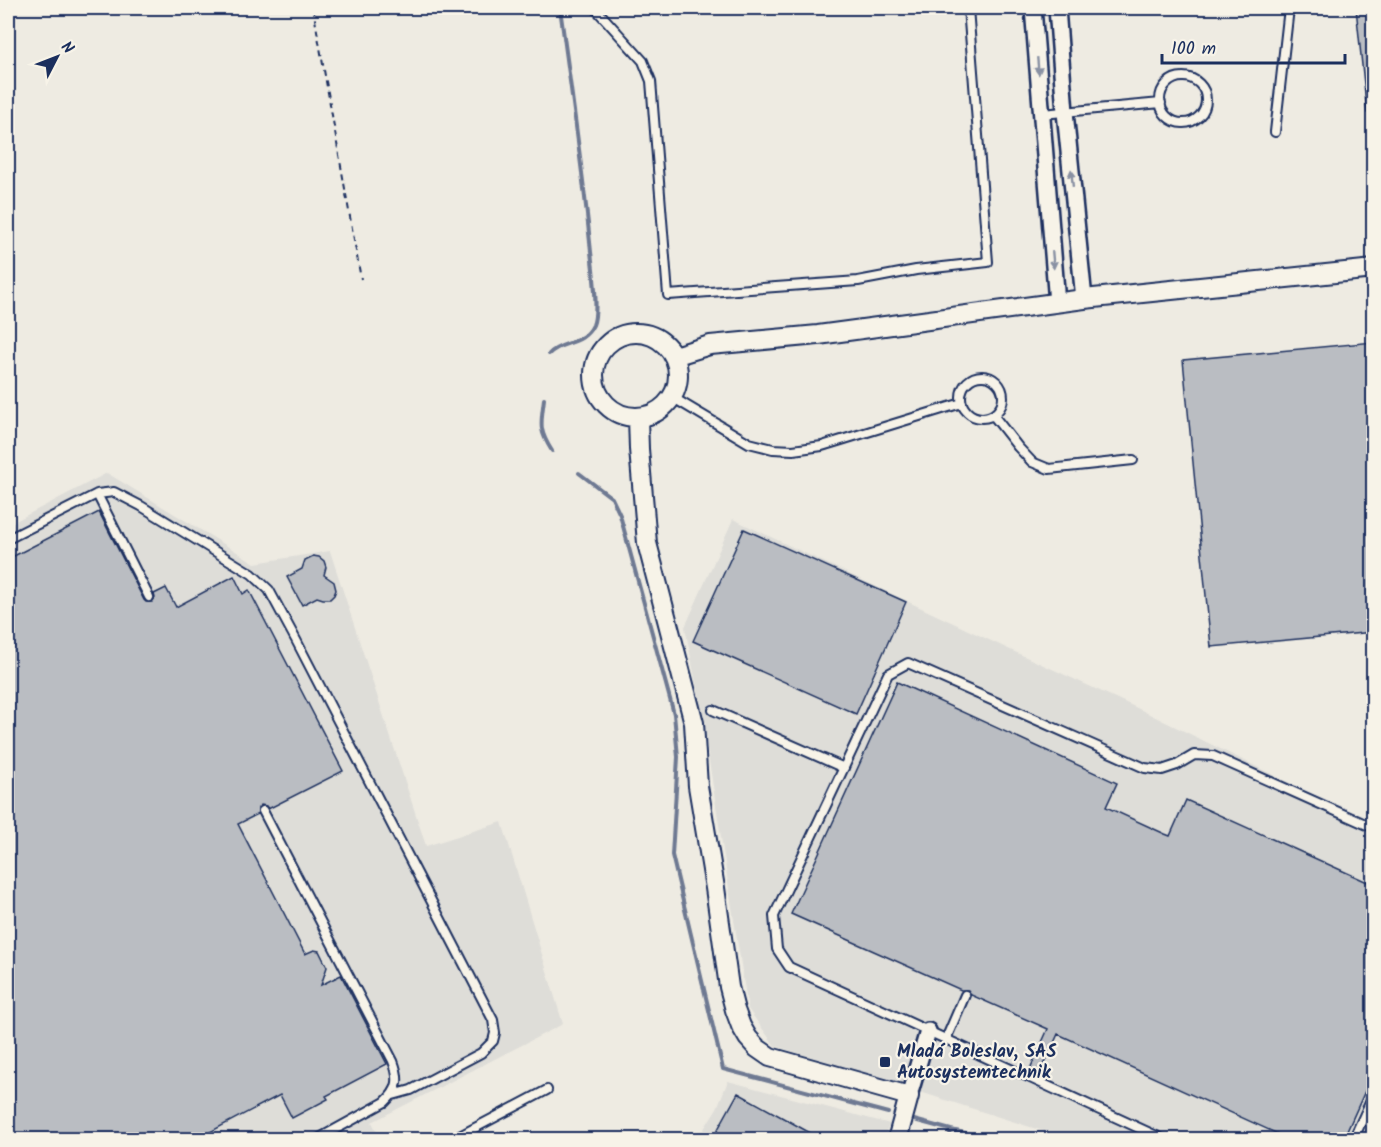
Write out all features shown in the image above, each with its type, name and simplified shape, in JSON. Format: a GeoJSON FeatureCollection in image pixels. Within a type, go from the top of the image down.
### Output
{"type":"FeatureCollection","features":[{"type":"Feature","properties":{"kind":"street"},"geometry":{"type":"LineString","coordinates":[[1033,8],[1057,303]]}},
{"type":"Feature","properties":{"kind":"street"},"geometry":{"type":"LineString","coordinates":[[1057,8],[1084,299]]}},
{"type":"Feature","properties":{"kind":"street"},"geometry":{"type":"LineString","coordinates":[[674,356],[710,345],[818,335],[1084,299],[1374,269]]}},
{"type":"Feature","properties":{"kind":"street"},"geometry":{"type":"LineString","coordinates":[[645,333],[657,338],[667,346],[674,356],[678,370],[677,384],[672,397],[657,411],[638,417],[628,416],[610,408],[601,397],[595,383],[595,369],[599,356],[607,344],[618,336],[645,333]]}},
{"type":"Feature","properties":{"kind":"street"},"geometry":{"type":"LineString","coordinates":[[638,417],[647,543],[694,723],[698,786],[729,987],[741,1026],[757,1048],[770,1057],[909,1096]]}},
{"type":"Feature","properties":{"kind":"street"},"geometry":{"type":"LineString","coordinates":[[897,1140],[928,1031]]}},
{"type":"Feature","properties":{"kind":"lane"},"geometry":{"type":"LineString","coordinates":[[595,8],[643,62],[651,81],[668,295],[858,281],[916,270],[988,262],[968,8]]}},
{"type":"Feature","properties":{"kind":"lane"},"geometry":{"type":"LineString","coordinates":[[1275,132],[1289,8]]}},
{"type":"Feature","properties":{"kind":"lane"},"geometry":{"type":"LineString","coordinates":[[1181,77],[1195,81],[1205,92],[1205,107],[1196,119],[1189,122],[1174,121],[1163,110],[1161,103],[1163,89],[1174,79],[1181,77]]}},
{"type":"Feature","properties":{"kind":"lane"},"geometry":{"type":"LineString","coordinates":[[1042,114],[1161,103]]}},
{"type":"Feature","properties":{"kind":"lane"},"geometry":{"type":"LineString","coordinates":[[984,376],[991,378],[1001,387],[1003,401],[993,415],[983,418],[976,417],[965,409],[962,403],[962,389],[971,379],[984,376]]}},
{"type":"Feature","properties":{"kind":"lane"},"geometry":{"type":"LineString","coordinates":[[672,397],[749,443],[773,449],[793,450],[822,446],[962,403]]}},
{"type":"Feature","properties":{"kind":"lane"},"geometry":{"type":"LineString","coordinates":[[993,415],[1032,462],[1049,469],[1133,460]]}},
{"type":"Feature","properties":{"kind":"lane"},"geometry":{"type":"LineString","coordinates":[[8,539],[96,494],[114,492],[252,574],[269,590],[492,1020],[495,1033],[493,1041],[481,1053],[411,1090],[393,1095]]}},
{"type":"Feature","properties":{"kind":"lane"},"geometry":{"type":"LineString","coordinates":[[96,494],[149,597]]}},
{"type":"Feature","properties":{"kind":"lane"},"geometry":{"type":"LineString","coordinates":[[1165,1140],[789,967],[777,949],[774,916],[888,674],[908,663],[1145,768],[1162,770],[1177,765],[1194,755],[1213,756],[1374,828]]}},
{"type":"Feature","properties":{"kind":"lane"},"geometry":{"type":"LineString","coordinates":[[713,710],[844,768]]}},
{"type":"Feature","properties":{"kind":"lane"},"geometry":{"type":"LineString","coordinates":[[263,812],[393,1062],[398,1077],[393,1095],[385,1102],[316,1140]]}},
{"type":"Feature","properties":{"kind":"lane"},"geometry":{"type":"LineString","coordinates":[[946,1039],[965,995]]}},
{"type":"Feature","properties":{"kind":"lane"},"geometry":{"type":"LineString","coordinates":[[452,1140],[547,1090]]}},
{"type":"Feature","properties":{"kind":"lane"},"geometry":{"type":"LineString","coordinates":[[1353,1140],[1374,1094]]}},
{"type":"Feature","properties":{"kind":"path"},"geometry":{"type":"LineString","coordinates":[[313,8],[361,279]]}},
{"type":"Feature","properties":{"kind":"shaded area"},"geometry":{"type":"Polygon","coordinates":[[[107,473],[255,563],[330,551],[426,846],[502,822],[563,1024],[372,1122],[379,1136],[373,1139],[8,1140],[8,525],[107,473]]]}},
{"type":"Feature","properties":{"kind":"shaded area"},"geometry":{"type":"Polygon","coordinates":[[[733,519],[1137,708],[1373,824],[1373,1139],[1068,1139],[775,1046],[748,1009],[701,710],[685,627],[733,519]]]}},
{"type":"Feature","properties":{"kind":"shaded area"},"geometry":{"type":"Polygon","coordinates":[[[728,1081],[890,1124],[882,1139],[697,1140],[717,1108],[728,1081]]]}},
{"type":"Feature","properties":{"kind":"building"},"geometry":{"type":"Polygon","coordinates":[[[1356,8],[1374,8],[1374,112],[1367,113],[1356,8]]]}},
{"type":"Feature","properties":{"kind":"building"},"geometry":{"type":"Polygon","coordinates":[[[1374,342],[1374,632],[1211,647],[1183,360],[1374,342]]]}},
{"type":"Feature","properties":{"kind":"building"},"geometry":{"type":"Polygon","coordinates":[[[99,512],[146,602],[152,602],[155,598],[154,594],[166,588],[176,607],[234,576],[243,594],[249,590],[343,771],[268,809],[261,805],[258,808],[258,814],[238,824],[305,954],[314,950],[319,951],[327,967],[321,985],[341,975],[387,1064],[326,1096],[328,1099],[292,1118],[280,1095],[195,1140],[8,1140],[8,559],[99,512]]]}},
{"type":"Feature","properties":{"kind":"building"},"geometry":{"type":"Polygon","coordinates":[[[744,529],[906,602],[856,714],[693,641],[744,529]]]}},
{"type":"Feature","properties":{"kind":"building"},"geometry":{"type":"Polygon","coordinates":[[[313,556],[324,561],[326,567],[324,575],[334,582],[336,590],[330,599],[317,597],[302,605],[287,577],[302,569],[305,560],[313,556]]]}},
{"type":"Feature","properties":{"kind":"building"},"geometry":{"type":"Polygon","coordinates":[[[897,682],[1117,783],[1106,807],[1165,834],[1170,836],[1186,800],[1374,885],[1374,1071],[1343,1140],[1291,1140],[1058,1034],[1040,1074],[1030,1069],[1048,1029],[971,995],[968,990],[961,990],[791,914],[897,682]]]}},
{"type":"Feature","properties":{"kind":"building"},"geometry":{"type":"Polygon","coordinates":[[[738,1093],[823,1140],[712,1140],[738,1093]]]}},
{"type":"Feature","properties":{"kind":"waterway"},"geometry":{"type":"LineString","coordinates":[[549,354],[589,332],[596,310],[584,191],[560,8]]}},
{"type":"Feature","properties":{"kind":"waterway"},"geometry":{"type":"LineString","coordinates":[[544,399],[542,426],[544,437],[552,451]]}},
{"type":"Feature","properties":{"kind":"waterway"},"geometry":{"type":"LineString","coordinates":[[579,473],[612,498],[620,515],[674,714],[678,757],[672,855],[723,1069],[888,1113]]}},
{"type":"Feature","properties":{"kind":"waterway"},"geometry":{"type":"LineString","coordinates":[[914,1120],[998,1140]]}},
{"type":"Feature","properties":{"kind":"waterway"},"geometry":{"type":"LineString","coordinates":[[949,1140],[951,1130]]}},
{"type":"Feature","properties":{"kind":"place","name":"Mladá Boleslav, SAS Autosystemtechnik"},"geometry":{"type":"Point","coordinates":[885,1062]}}]}
